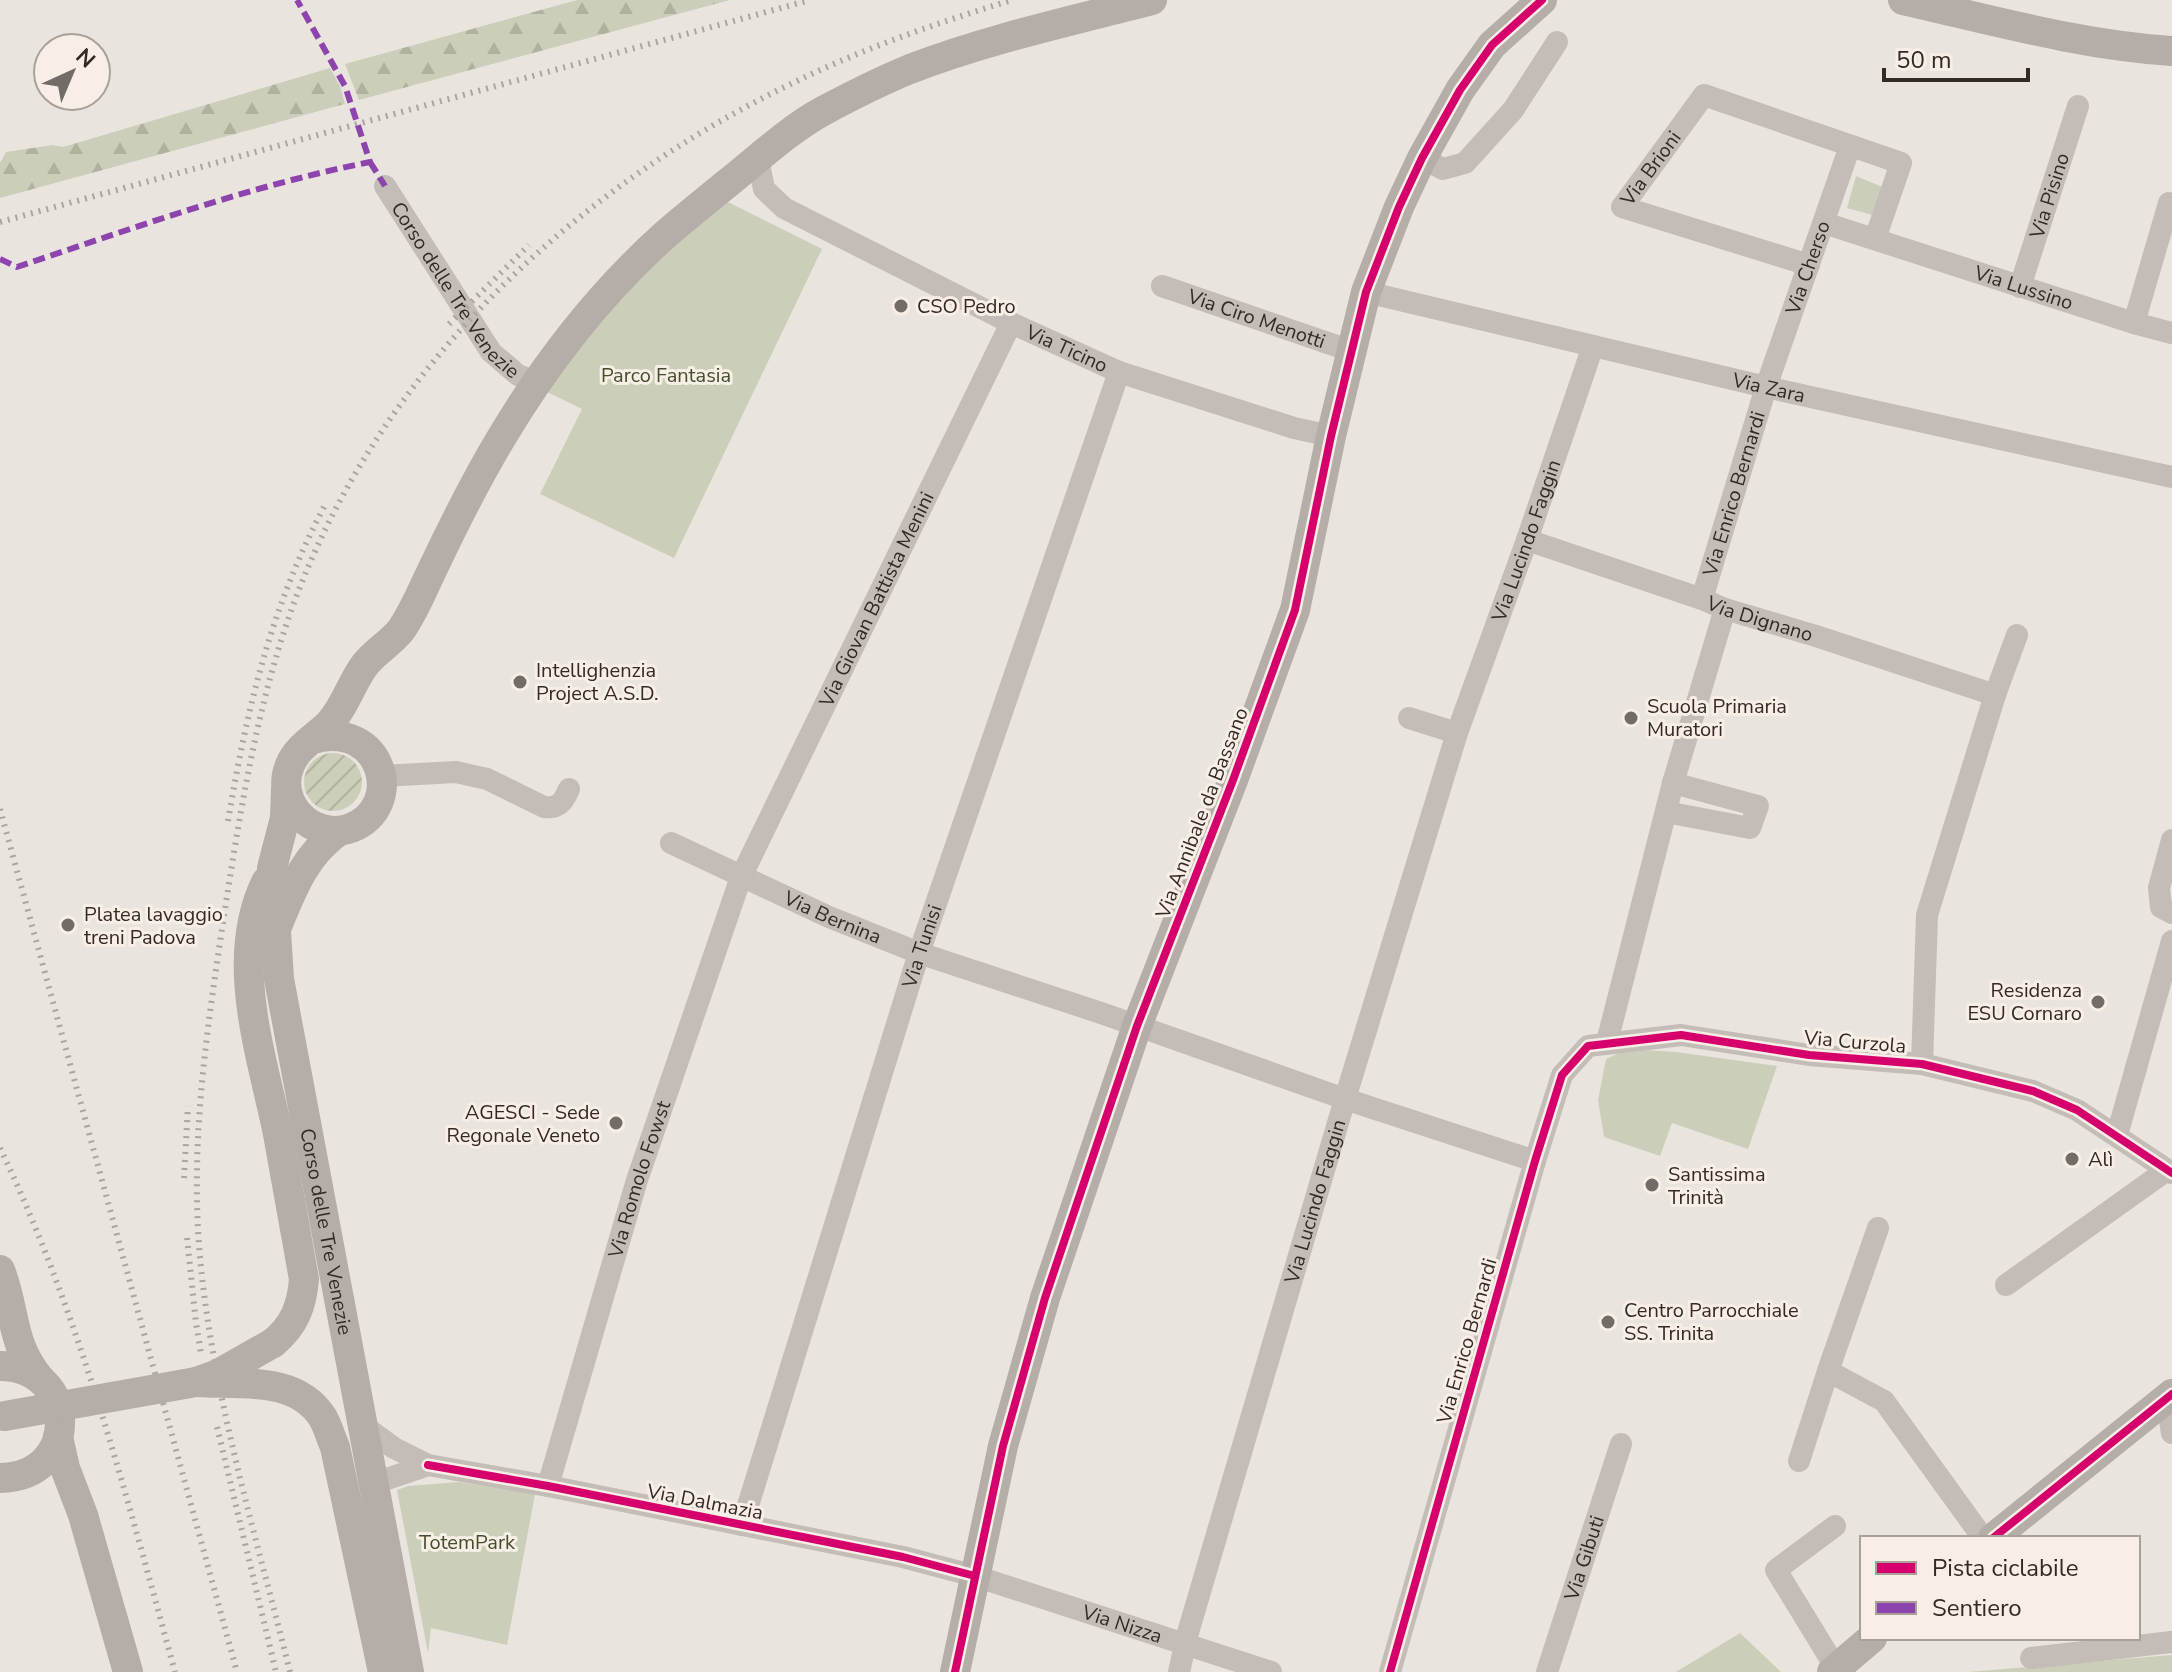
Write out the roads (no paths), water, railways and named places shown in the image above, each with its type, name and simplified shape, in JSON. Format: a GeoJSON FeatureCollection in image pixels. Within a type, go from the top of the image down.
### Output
{"type":"FeatureCollection","features":[{"type":"Feature","properties":{"kind":"main road","name":"Corso delle Tre Venezie"},"geometry":{"type":"LineString","coordinates":[[409,1672],[279,979],[272,868],[285,818],[286,775],[291,760],[335,717],[365,665],[400,632],[494,450],[535,382],[581,324],[666,234],[821,112],[909,70],[978,46],[1152,0]]}},
{"type":"Feature","properties":{"kind":"main road","name":"Via Annibale da Bassano"},"geometry":{"type":"LineString","coordinates":[[1492,45],[1510,0]]}},
{"type":"Feature","properties":{"kind":"main road","name":"Via Annibale da Bassano"},"geometry":{"type":"LineString","coordinates":[[955,1672],[1003,1446],[1045,1298],[1137,1026],[1233,780],[1295,610],[1331,436],[1366,292],[1399,207],[1460,90],[1492,45],[1542,0],[1556,0]]}},
{"type":"Feature","properties":{"kind":"main road"},"geometry":{"type":"LineString","coordinates":[[1903,0],[2067,38],[2128,48],[2172,51]]}},
{"type":"Feature","properties":{"kind":"main road"},"geometry":{"type":"LineString","coordinates":[[286,790],[299,816],[310,825],[324,830],[351,828],[371,813],[378,802],[376,763],[359,722],[355,684]]}},
{"type":"Feature","properties":{"kind":"main road"},"geometry":{"type":"LineString","coordinates":[[313,739],[327,735],[358,741],[376,763]]}},
{"type":"Feature","properties":{"kind":"main road"},"geometry":{"type":"LineString","coordinates":[[276,929],[293,885],[307,861],[339,831]]}},
{"type":"Feature","properties":{"kind":"main road"},"geometry":{"type":"LineString","coordinates":[[196,1382],[253,1356],[281,1336],[292,1323],[303,1290],[298,1244],[250,990],[251,946],[259,896],[272,868]]}},
{"type":"Feature","properties":{"kind":"main road"},"geometry":{"type":"LineString","coordinates":[[0,1270],[8,1292],[18,1345],[40,1379],[52,1391],[58,1405],[58,1437],[65,1468],[81,1509],[128,1672]]}},
{"type":"Feature","properties":{"kind":"main road"},"geometry":{"type":"LineString","coordinates":[[0,1348],[8,1336],[12,1316]]}},
{"type":"Feature","properties":{"kind":"main road"},"geometry":{"type":"LineString","coordinates":[[0,1366],[18,1368],[40,1379]]}},
{"type":"Feature","properties":{"kind":"main road"},"geometry":{"type":"LineString","coordinates":[[0,1417],[196,1382],[277,1386],[304,1400],[322,1418],[335,1447],[383,1672]]}},
{"type":"Feature","properties":{"kind":"main road"},"geometry":{"type":"LineString","coordinates":[[1995,1536],[2167,1397]]}},
{"type":"Feature","properties":{"kind":"main road"},"geometry":{"type":"LineString","coordinates":[[9,1477],[43,1464],[58,1437]]}},
{"type":"Feature","properties":{"kind":"main road"},"geometry":{"type":"LineString","coordinates":[[9,1477],[51,1483],[70,1495],[81,1509]]}},
{"type":"Feature","properties":{"kind":"main road"},"geometry":{"type":"LineString","coordinates":[[1834,1670],[1870,1640]]}},
{"type":"Feature","properties":{"kind":"street"},"geometry":{"type":"LineString","coordinates":[[1422,158],[1443,169],[1465,163],[1513,110],[1557,42]]}},
{"type":"Feature","properties":{"kind":"street","name":"Via Brioni"},"geometry":{"type":"LineString","coordinates":[[1809,265],[1622,207],[1704,95],[1850,146]]}},
{"type":"Feature","properties":{"kind":"street","name":"Via Pisino"},"geometry":{"type":"LineString","coordinates":[[2020,287],[2078,106]]}},
{"type":"Feature","properties":{"kind":"street"},"geometry":{"type":"LineString","coordinates":[[1850,146],[1901,163],[1875,239]]}},
{"type":"Feature","properties":{"kind":"street","name":"Via Cherso"},"geometry":{"type":"LineString","coordinates":[[1766,387],[1850,146]]}},
{"type":"Feature","properties":{"kind":"street","name":"Via Ticino"},"geometry":{"type":"LineString","coordinates":[[758,159],[764,189],[784,208],[1011,323],[1119,372],[1294,428],[1331,436]]}},
{"type":"Feature","properties":{"kind":"street","name":"Corso delle Tre Venezie"},"geometry":{"type":"LineString","coordinates":[[385,186],[491,352],[518,375],[535,382]]}},
{"type":"Feature","properties":{"kind":"street"},"geometry":{"type":"LineString","coordinates":[[2134,323],[2169,203]]}},
{"type":"Feature","properties":{"kind":"street","name":"Via Lussino"},"geometry":{"type":"LineString","coordinates":[[1824,223],[2172,333]]}},
{"type":"Feature","properties":{"kind":"street","name":"Via Ciro Menotti"},"geometry":{"type":"LineString","coordinates":[[1162,286],[1351,351]]}},
{"type":"Feature","properties":{"kind":"street","name":"Via Zara"},"geometry":{"type":"LineString","coordinates":[[1366,292],[1766,387],[2172,477]]}},
{"type":"Feature","properties":{"kind":"street","name":"Via Giovan Battista Menini"},"geometry":{"type":"LineString","coordinates":[[741,877],[1011,323]]}},
{"type":"Feature","properties":{"kind":"street","name":"Via Lucindo Faggin"},"geometry":{"type":"LineString","coordinates":[[1179,1672],[1345,1099],[1457,733],[1593,346]]}},
{"type":"Feature","properties":{"kind":"street","name":"Via Tunisi"},"geometry":{"type":"LineString","coordinates":[[742,1525],[919,953],[1119,372]]}},
{"type":"Feature","properties":{"kind":"street","name":"Via Enrico Bernardi"},"geometry":{"type":"LineString","coordinates":[[1702,599],[1766,387]]}},
{"type":"Feature","properties":{"kind":"street","name":"Via Dignano"},"geometry":{"type":"LineString","coordinates":[[1527,540],[1725,609],[1995,695]]}},
{"type":"Feature","properties":{"kind":"street"},"geometry":{"type":"LineString","coordinates":[[1607,1042],[1673,783],[1725,609]]}},
{"type":"Feature","properties":{"kind":"street"},"geometry":{"type":"LineString","coordinates":[[1922,1064],[1927,915],[1995,695],[2017,635]]}},
{"type":"Feature","properties":{"kind":"street"},"geometry":{"type":"LineString","coordinates":[[1409,718],[1457,733]]}},
{"type":"Feature","properties":{"kind":"street"},"geometry":{"type":"LineString","coordinates":[[376,763],[456,772],[487,779],[544,807],[553,808],[563,802],[569,789]]}},
{"type":"Feature","properties":{"kind":"street"},"geometry":{"type":"LineString","coordinates":[[1666,812],[1750,828],[1758,806],[1673,783]]}},
{"type":"Feature","properties":{"kind":"street"},"geometry":{"type":"LineString","coordinates":[[2172,840],[2159,888],[2161,907],[2172,913]]}},
{"type":"Feature","properties":{"kind":"street","name":"Via Bernina"},"geometry":{"type":"LineString","coordinates":[[671,843],[829,917],[919,953],[1535,1161]]}},
{"type":"Feature","properties":{"kind":"street","name":"Via Romolo Fowst"},"geometry":{"type":"LineString","coordinates":[[548,1486],[637,1180],[741,877]]}},
{"type":"Feature","properties":{"kind":"street"},"geometry":{"type":"LineString","coordinates":[[2117,1135],[2172,941]]}},
{"type":"Feature","properties":{"kind":"street","name":"Via Curzola"},"geometry":{"type":"LineString","coordinates":[[1607,1042],[1681,1035],[1809,1055],[1922,1064],[2033,1091],[2077,1110],[2169,1171]]}},
{"type":"Feature","properties":{"kind":"street","name":"Via Enrico Bernardi"},"geometry":{"type":"LineString","coordinates":[[1390,1672],[1562,1075],[1588,1046],[1607,1042]]}},
{"type":"Feature","properties":{"kind":"street"},"geometry":{"type":"LineString","coordinates":[[2006,1285],[2169,1171]]}},
{"type":"Feature","properties":{"kind":"street"},"geometry":{"type":"LineString","coordinates":[[1799,1461],[1878,1228]]}},
{"type":"Feature","properties":{"kind":"street"},"geometry":{"type":"LineString","coordinates":[[1828,1371],[1884,1401],[1982,1536]]}},
{"type":"Feature","properties":{"kind":"street"},"geometry":{"type":"LineString","coordinates":[[2167,1397],[2172,1433]]}},
{"type":"Feature","properties":{"kind":"street","name":"Via Dalmazia"},"geometry":{"type":"LineString","coordinates":[[361,1424],[394,1448],[428,1465],[903,1557],[975,1576]]}},
{"type":"Feature","properties":{"kind":"street","name":"Via Gibuti"},"geometry":{"type":"LineString","coordinates":[[1547,1672],[1621,1444]]}},
{"type":"Feature","properties":{"kind":"street","name":"Via Dalmazia"},"geometry":{"type":"LineString","coordinates":[[373,1490],[384,1480],[428,1465]]}},
{"type":"Feature","properties":{"kind":"street"},"geometry":{"type":"LineString","coordinates":[[1834,1670],[1776,1570],[1835,1526]]}},
{"type":"Feature","properties":{"kind":"street","name":"Via Nizza"},"geometry":{"type":"LineString","coordinates":[[975,1576],[1271,1672]]}},
{"type":"Feature","properties":{"kind":"street"},"geometry":{"type":"LineString","coordinates":[[2031,1658],[2172,1642]]}},
{"type":"Feature","properties":{"kind":"railway"},"geometry":{"type":"LineString","coordinates":[[0,222],[810,0]]}},
{"type":"Feature","properties":{"kind":"railway"},"geometry":{"type":"LineString","coordinates":[[290,1672],[237,1466],[215,1362],[200,1257],[197,1166],[203,1076],[214,986],[252,754],[290,614],[327,527],[373,444],[428,368],[491,297],[561,233],[636,175],[716,124],[799,80],[904,36],[1012,0]]}},
{"type":"Feature","properties":{"kind":"railway"},"geometry":{"type":"LineString","coordinates":[[449,324],[529,245]]}},
{"type":"Feature","properties":{"kind":"railway"},"geometry":{"type":"LineString","coordinates":[[228,821],[263,659],[290,582],[325,505]]}},
{"type":"Feature","properties":{"kind":"railway"},"geometry":{"type":"LineString","coordinates":[[0,809],[237,1672]]}},
{"type":"Feature","properties":{"kind":"railway"},"geometry":{"type":"LineString","coordinates":[[184,1178],[188,1106]]}},
{"type":"Feature","properties":{"kind":"railway"},"geometry":{"type":"LineString","coordinates":[[0,1148],[78,1340],[175,1672]]}},
{"type":"Feature","properties":{"kind":"railway"},"geometry":{"type":"LineString","coordinates":[[187,1238],[201,1353]]}},
{"type":"Feature","properties":{"kind":"railway"},"geometry":{"type":"LineString","coordinates":[[217,1427],[276,1672]]}},
{"type":"Feature","properties":{"kind":"place","name":"CSO Pedro"},"geometry":{"type":"Point","coordinates":[901,306]}},
{"type":"Feature","properties":{"kind":"place","name":"Intellighenzia Project A.S.D."},"geometry":{"type":"Point","coordinates":[520,682]}},
{"type":"Feature","properties":{"kind":"place","name":"Scuola Primaria Muratori"},"geometry":{"type":"Point","coordinates":[1631,718]}},
{"type":"Feature","properties":{"kind":"place","name":"Platea lavaggio treni Padova"},"geometry":{"type":"Point","coordinates":[68,925]}},
{"type":"Feature","properties":{"kind":"place","name":"Residenza ESU Cornaro"},"geometry":{"type":"Point","coordinates":[2098,1002]}},
{"type":"Feature","properties":{"kind":"place","name":"AGESCI - Sede Regonale Veneto"},"geometry":{"type":"Point","coordinates":[616,1123]}},
{"type":"Feature","properties":{"kind":"place","name":"Alì"},"geometry":{"type":"Point","coordinates":[2072,1159]}},
{"type":"Feature","properties":{"kind":"place","name":"Santissima Trinità"},"geometry":{"type":"Point","coordinates":[1652,1185]}},
{"type":"Feature","properties":{"kind":"place","name":"Centro Parrocchiale SS. Trinita"},"geometry":{"type":"Point","coordinates":[1608,1322]}},
{"type":"Feature","properties":{"kind":"park label","name":"Parco Fantasia"},"geometry":{"type":"Point","coordinates":[666,375]}},
{"type":"Feature","properties":{"kind":"park label","name":"TotemPark"},"geometry":{"type":"Point","coordinates":[467,1542]}}]}
